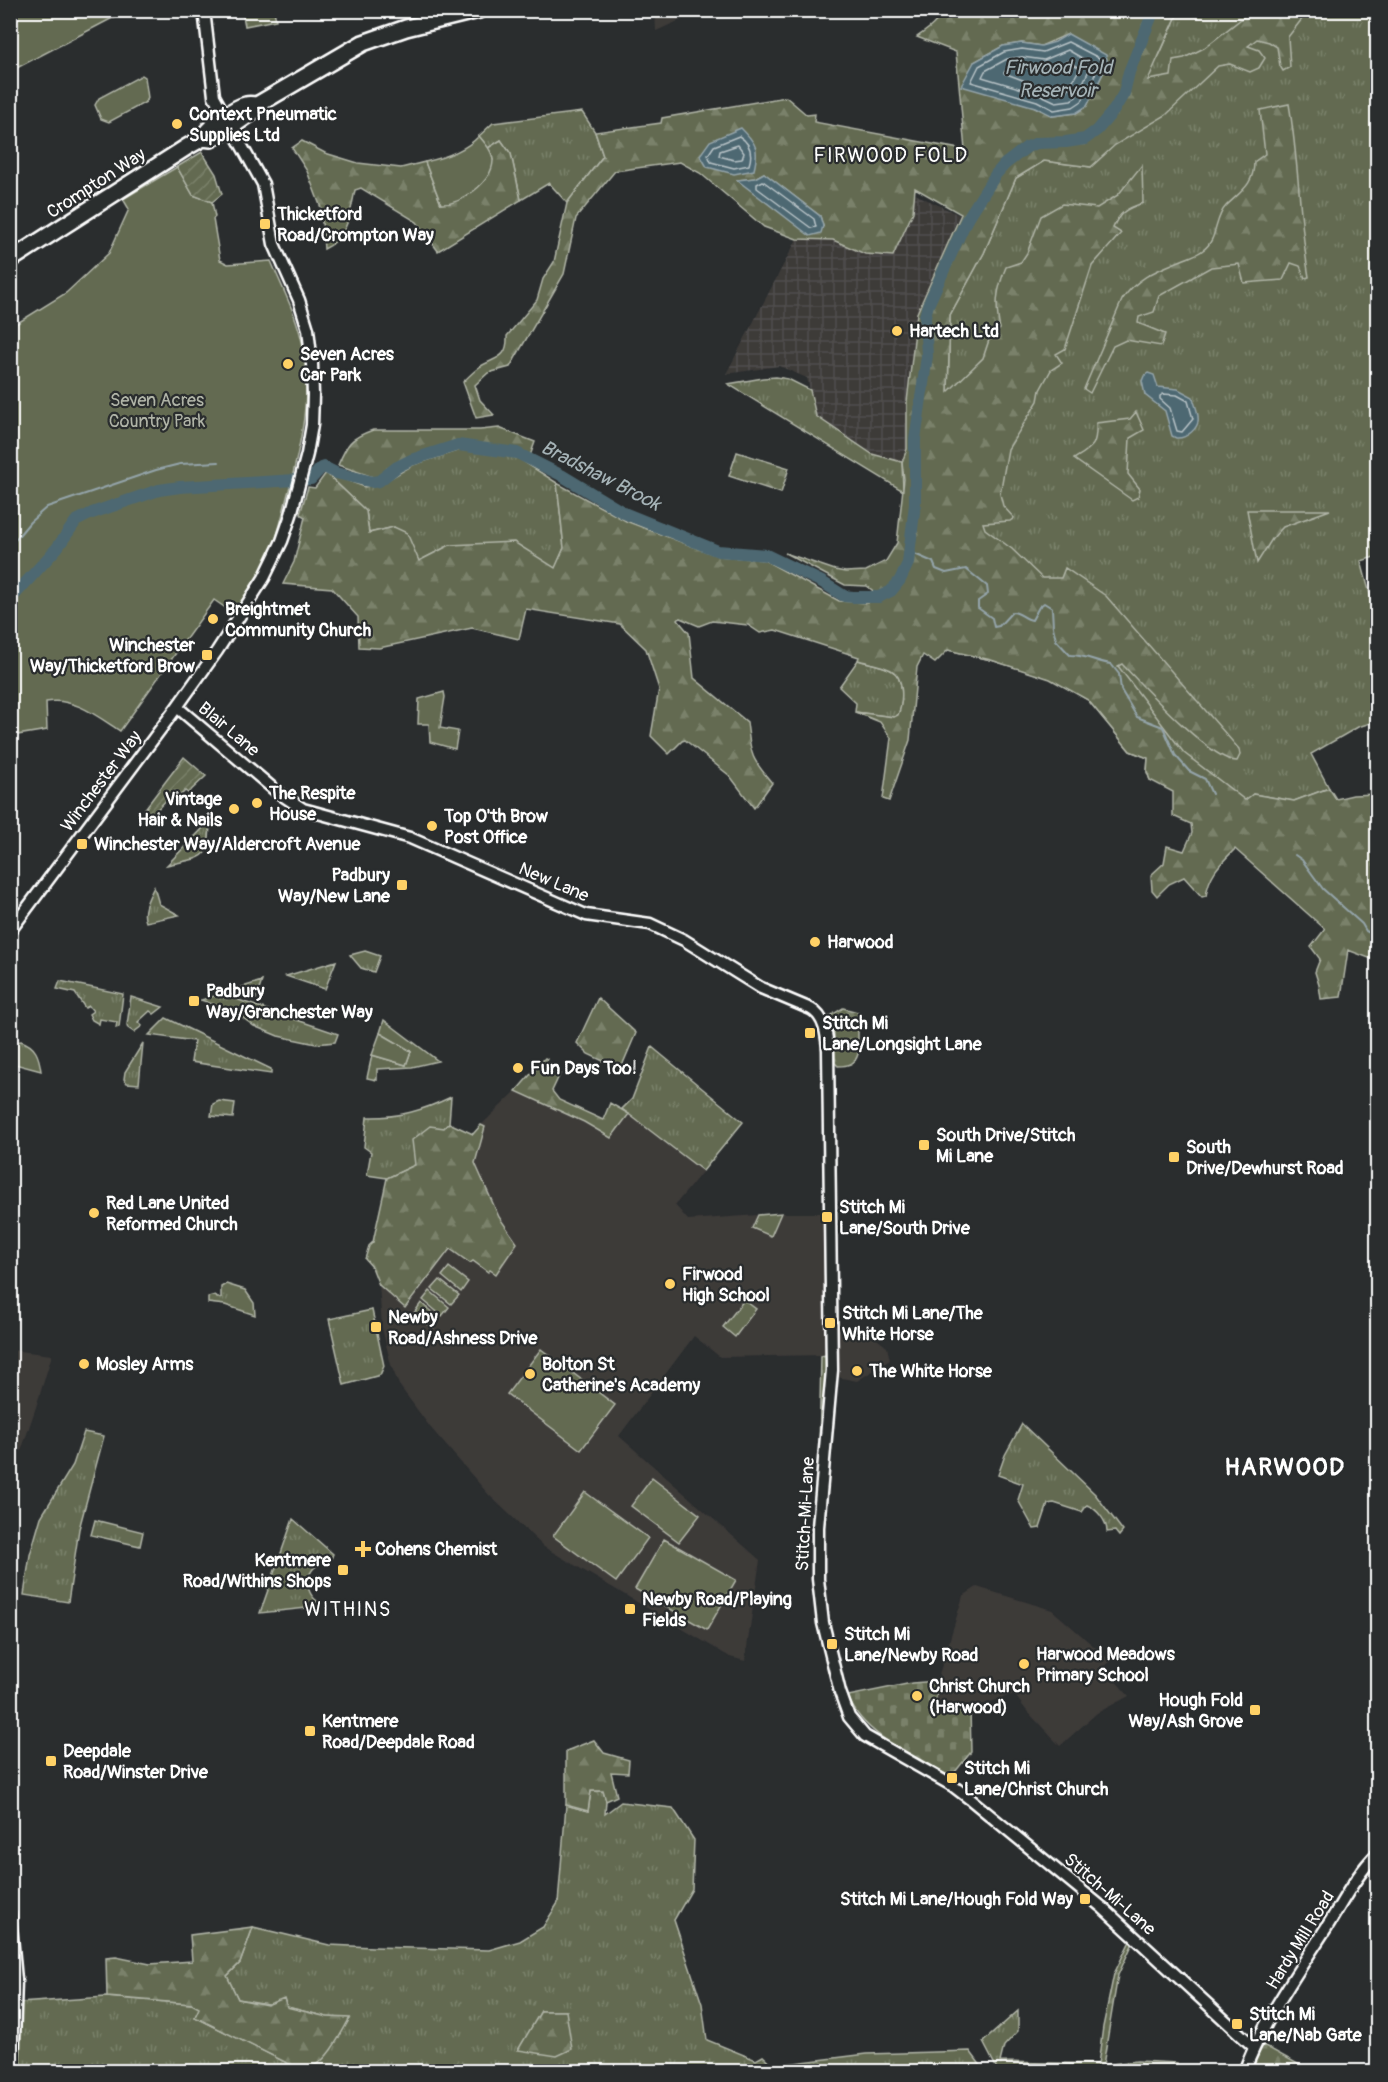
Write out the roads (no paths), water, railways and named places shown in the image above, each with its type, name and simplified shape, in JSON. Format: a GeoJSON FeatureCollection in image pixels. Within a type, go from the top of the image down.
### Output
{"type":"FeatureCollection","features":[{"type":"Feature","properties":{"kind":"highway","name":"Crompton Way"},"geometry":{"type":"LineString","coordinates":[[10,260],[202,138],[211,139],[228,122],[254,111],[257,105],[337,56],[363,43],[406,27],[479,10]]}},
{"type":"Feature","properties":{"kind":"street","name":"Winchester Way"},"geometry":{"type":"LineString","coordinates":[[10,931],[177,707],[217,651],[264,578],[282,541],[307,454],[312,425],[313,395],[308,329],[299,300],[274,244],[263,184],[216,100],[211,84],[204,10]]}},
{"type":"Feature","properties":{"kind":"street","name":"Blair Lane"},"geometry":{"type":"LineString","coordinates":[[177,707],[259,776]]}},
{"type":"Feature","properties":{"kind":"street","name":"New Lane"},"geometry":{"type":"LineString","coordinates":[[259,776],[289,801],[303,809],[410,838],[586,915],[650,924],[704,951],[761,988],[802,1006]]}},
{"type":"Feature","properties":{"kind":"street","name":"Stitch-Mi-Lane"},"geometry":{"type":"LineString","coordinates":[[802,1006],[815,1011],[824,1025],[827,1042],[832,1370],[817,1562],[823,1623],[845,1707],[855,1725],[865,1736],[953,1786],[1103,1908],[1254,2047]]}},
{"type":"Feature","properties":{"kind":"street","name":"Hardy Mill Road"},"geometry":{"type":"LineString","coordinates":[[1244,2072],[1254,2047],[1293,1981],[1361,1872],[1377,1853]]}},
{"type":"Feature","properties":{"kind":"street"},"geometry":{"type":"LineString","coordinates":[[10,1914],[16,1980],[13,2072]]}},
{"type":"Feature","properties":{"kind":"water","name":"Firwood Fold Reservoir"},"geometry":{"type":"Polygon","coordinates":[[[1068,34],[1106,55],[1108,63],[1087,106],[1076,113],[1053,116],[1035,107],[961,86],[974,62],[1003,46],[1022,43],[1041,46],[1055,42],[1068,34]]]}},
{"type":"Feature","properties":{"kind":"water"},"geometry":{"type":"Polygon","coordinates":[[[741,128],[755,147],[754,170],[734,174],[707,167],[700,155],[710,141],[741,128]]]}},
{"type":"Feature","properties":{"kind":"water"},"geometry":{"type":"Polygon","coordinates":[[[764,173],[820,216],[823,226],[821,233],[810,236],[737,180],[755,178],[764,173]]]}},
{"type":"Feature","properties":{"kind":"water"},"geometry":{"type":"Polygon","coordinates":[[[1148,373],[1154,375],[1158,387],[1178,389],[1193,397],[1198,421],[1195,429],[1188,435],[1180,438],[1172,436],[1165,411],[1145,395],[1142,381],[1148,373]]]}},
{"type":"Feature","properties":{"kind":"waterway","name":"Bradshaw Brook"},"geometry":{"type":"LineString","coordinates":[[10,600],[57,548],[76,521],[92,513],[159,490],[311,479],[324,467],[336,473],[373,482],[379,481],[397,467],[411,460],[458,445],[517,453],[561,475],[624,513],[718,551],[766,555],[822,582],[844,596],[879,597],[891,591],[900,580],[908,563],[915,504],[915,440],[927,356],[925,316],[966,221],[996,174],[1027,147],[1037,143],[1085,139],[1097,130],[1114,110],[1124,93],[1129,72],[1154,10]]}},
{"type":"Feature","properties":{"kind":"waterway"},"geometry":{"type":"LineString","coordinates":[[10,546],[30,522],[47,507],[156,470],[180,464],[219,462]]}},
{"type":"Feature","properties":{"kind":"waterway"},"geometry":{"type":"LineString","coordinates":[[910,552],[933,562],[936,569],[946,573],[966,569],[987,586],[988,594],[978,601],[978,608],[992,618],[994,627],[999,626],[1012,612],[1032,620],[1044,603],[1052,608],[1056,640],[1070,655],[1111,664],[1119,674],[1121,690],[1137,717],[1163,727],[1175,755],[1189,771],[1205,779],[1212,794]]}},
{"type":"Feature","properties":{"kind":"waterway"},"geometry":{"type":"LineString","coordinates":[[1295,855],[1302,860],[1323,889],[1362,924],[1366,931],[1378,937]]}},
{"type":"Feature","properties":{"kind":"place","name":"Context Pneumatic Supplies Ltd"},"geometry":{"type":"Point","coordinates":[177,124]}},
{"type":"Feature","properties":{"kind":"place","name":"Thicketford Road/Crompton Way"},"geometry":{"type":"Point","coordinates":[265,224]}},
{"type":"Feature","properties":{"kind":"place","name":"Hartech Ltd"},"geometry":{"type":"Point","coordinates":[897,331]}},
{"type":"Feature","properties":{"kind":"place","name":"Seven Acres Car Park"},"geometry":{"type":"Point","coordinates":[288,364]}},
{"type":"Feature","properties":{"kind":"place","name":"Breightmet Community Church"},"geometry":{"type":"Point","coordinates":[213,619]}},
{"type":"Feature","properties":{"kind":"place","name":"Winchester Way/Thicketford Brow"},"geometry":{"type":"Point","coordinates":[207,655]}},
{"type":"Feature","properties":{"kind":"place","name":"The Respite House"},"geometry":{"type":"Point","coordinates":[257,803]}},
{"type":"Feature","properties":{"kind":"place","name":"Vintage Hair & Nails"},"geometry":{"type":"Point","coordinates":[234,809]}},
{"type":"Feature","properties":{"kind":"place","name":"Top O'th Brow Post Office"},"geometry":{"type":"Point","coordinates":[432,826]}},
{"type":"Feature","properties":{"kind":"place","name":"Winchester Way/Aldercroft Avenue"},"geometry":{"type":"Point","coordinates":[82,844]}},
{"type":"Feature","properties":{"kind":"place","name":"Padbury Way/New Lane"},"geometry":{"type":"Point","coordinates":[402,885]}},
{"type":"Feature","properties":{"kind":"place","name":"Harwood"},"geometry":{"type":"Point","coordinates":[815,942]}},
{"type":"Feature","properties":{"kind":"place","name":"Padbury Way/Granchester Way"},"geometry":{"type":"Point","coordinates":[194,1001]}},
{"type":"Feature","properties":{"kind":"place","name":"Stitch Mi Lane/Longsight Lane"},"geometry":{"type":"Point","coordinates":[810,1033]}},
{"type":"Feature","properties":{"kind":"place","name":"Fun Days Too!"},"geometry":{"type":"Point","coordinates":[518,1068]}},
{"type":"Feature","properties":{"kind":"place","name":"South Drive/Stitch Mi Lane"},"geometry":{"type":"Point","coordinates":[924,1145]}},
{"type":"Feature","properties":{"kind":"place","name":"South Drive/Dewhurst Road"},"geometry":{"type":"Point","coordinates":[1174,1157]}},
{"type":"Feature","properties":{"kind":"place","name":"Red Lane United Reformed Church"},"geometry":{"type":"Point","coordinates":[94,1213]}},
{"type":"Feature","properties":{"kind":"place","name":"Stitch Mi Lane/South Drive"},"geometry":{"type":"Point","coordinates":[827,1217]}},
{"type":"Feature","properties":{"kind":"place","name":"Firwood High School"},"geometry":{"type":"Point","coordinates":[670,1284]}},
{"type":"Feature","properties":{"kind":"place","name":"Stitch Mi Lane/The White Horse"},"geometry":{"type":"Point","coordinates":[830,1323]}},
{"type":"Feature","properties":{"kind":"place","name":"Newby Road/Ashness Drive"},"geometry":{"type":"Point","coordinates":[376,1327]}},
{"type":"Feature","properties":{"kind":"place","name":"Mosley Arms"},"geometry":{"type":"Point","coordinates":[84,1364]}},
{"type":"Feature","properties":{"kind":"place","name":"The White Horse"},"geometry":{"type":"Point","coordinates":[857,1371]}},
{"type":"Feature","properties":{"kind":"place","name":"Bolton St Catherine's Academy"},"geometry":{"type":"Point","coordinates":[530,1374]}},
{"type":"Feature","properties":{"kind":"place","name":"Cohens Chemist"},"geometry":{"type":"Point","coordinates":[363,1549]}},
{"type":"Feature","properties":{"kind":"place","name":"Kentmere Road/Withins Shops"},"geometry":{"type":"Point","coordinates":[343,1570]}},
{"type":"Feature","properties":{"kind":"place","name":"Newby Road/Playing Fields"},"geometry":{"type":"Point","coordinates":[630,1609]}},
{"type":"Feature","properties":{"kind":"place","name":"Stitch Mi Lane/Newby Road"},"geometry":{"type":"Point","coordinates":[832,1644]}},
{"type":"Feature","properties":{"kind":"place","name":"Harwood Meadows Primary School"},"geometry":{"type":"Point","coordinates":[1024,1664]}},
{"type":"Feature","properties":{"kind":"place","name":"Christ Church (Harwood)"},"geometry":{"type":"Point","coordinates":[917,1696]}},
{"type":"Feature","properties":{"kind":"place","name":"Hough Fold Way/Ash Grove"},"geometry":{"type":"Point","coordinates":[1255,1710]}},
{"type":"Feature","properties":{"kind":"place","name":"Kentmere Road/Deepdale Road"},"geometry":{"type":"Point","coordinates":[310,1731]}},
{"type":"Feature","properties":{"kind":"place","name":"Deepdale Road/Winster Drive"},"geometry":{"type":"Point","coordinates":[51,1761]}},
{"type":"Feature","properties":{"kind":"place","name":"Stitch Mi Lane/Christ Church"},"geometry":{"type":"Point","coordinates":[952,1778]}},
{"type":"Feature","properties":{"kind":"place","name":"Stitch Mi Lane/Hough Fold Way"},"geometry":{"type":"Point","coordinates":[1085,1899]}},
{"type":"Feature","properties":{"kind":"place","name":"Stitch Mi Lane/Nab Gate"},"geometry":{"type":"Point","coordinates":[1237,2024]}},
{"type":"Feature","properties":{"kind":"district","name":"FIRWOOD FOLD"},"geometry":{"type":"Point","coordinates":[891,155]}},
{"type":"Feature","properties":{"kind":"district","name":"HARWOOD"},"geometry":{"type":"Point","coordinates":[1285,1467]}},
{"type":"Feature","properties":{"kind":"district","name":"WITHINS"},"geometry":{"type":"Point","coordinates":[348,1609]}},
{"type":"Feature","properties":{"kind":"park label","name":"Seven Acres Country Park"},"geometry":{"type":"Point","coordinates":[157,410]}}]}
